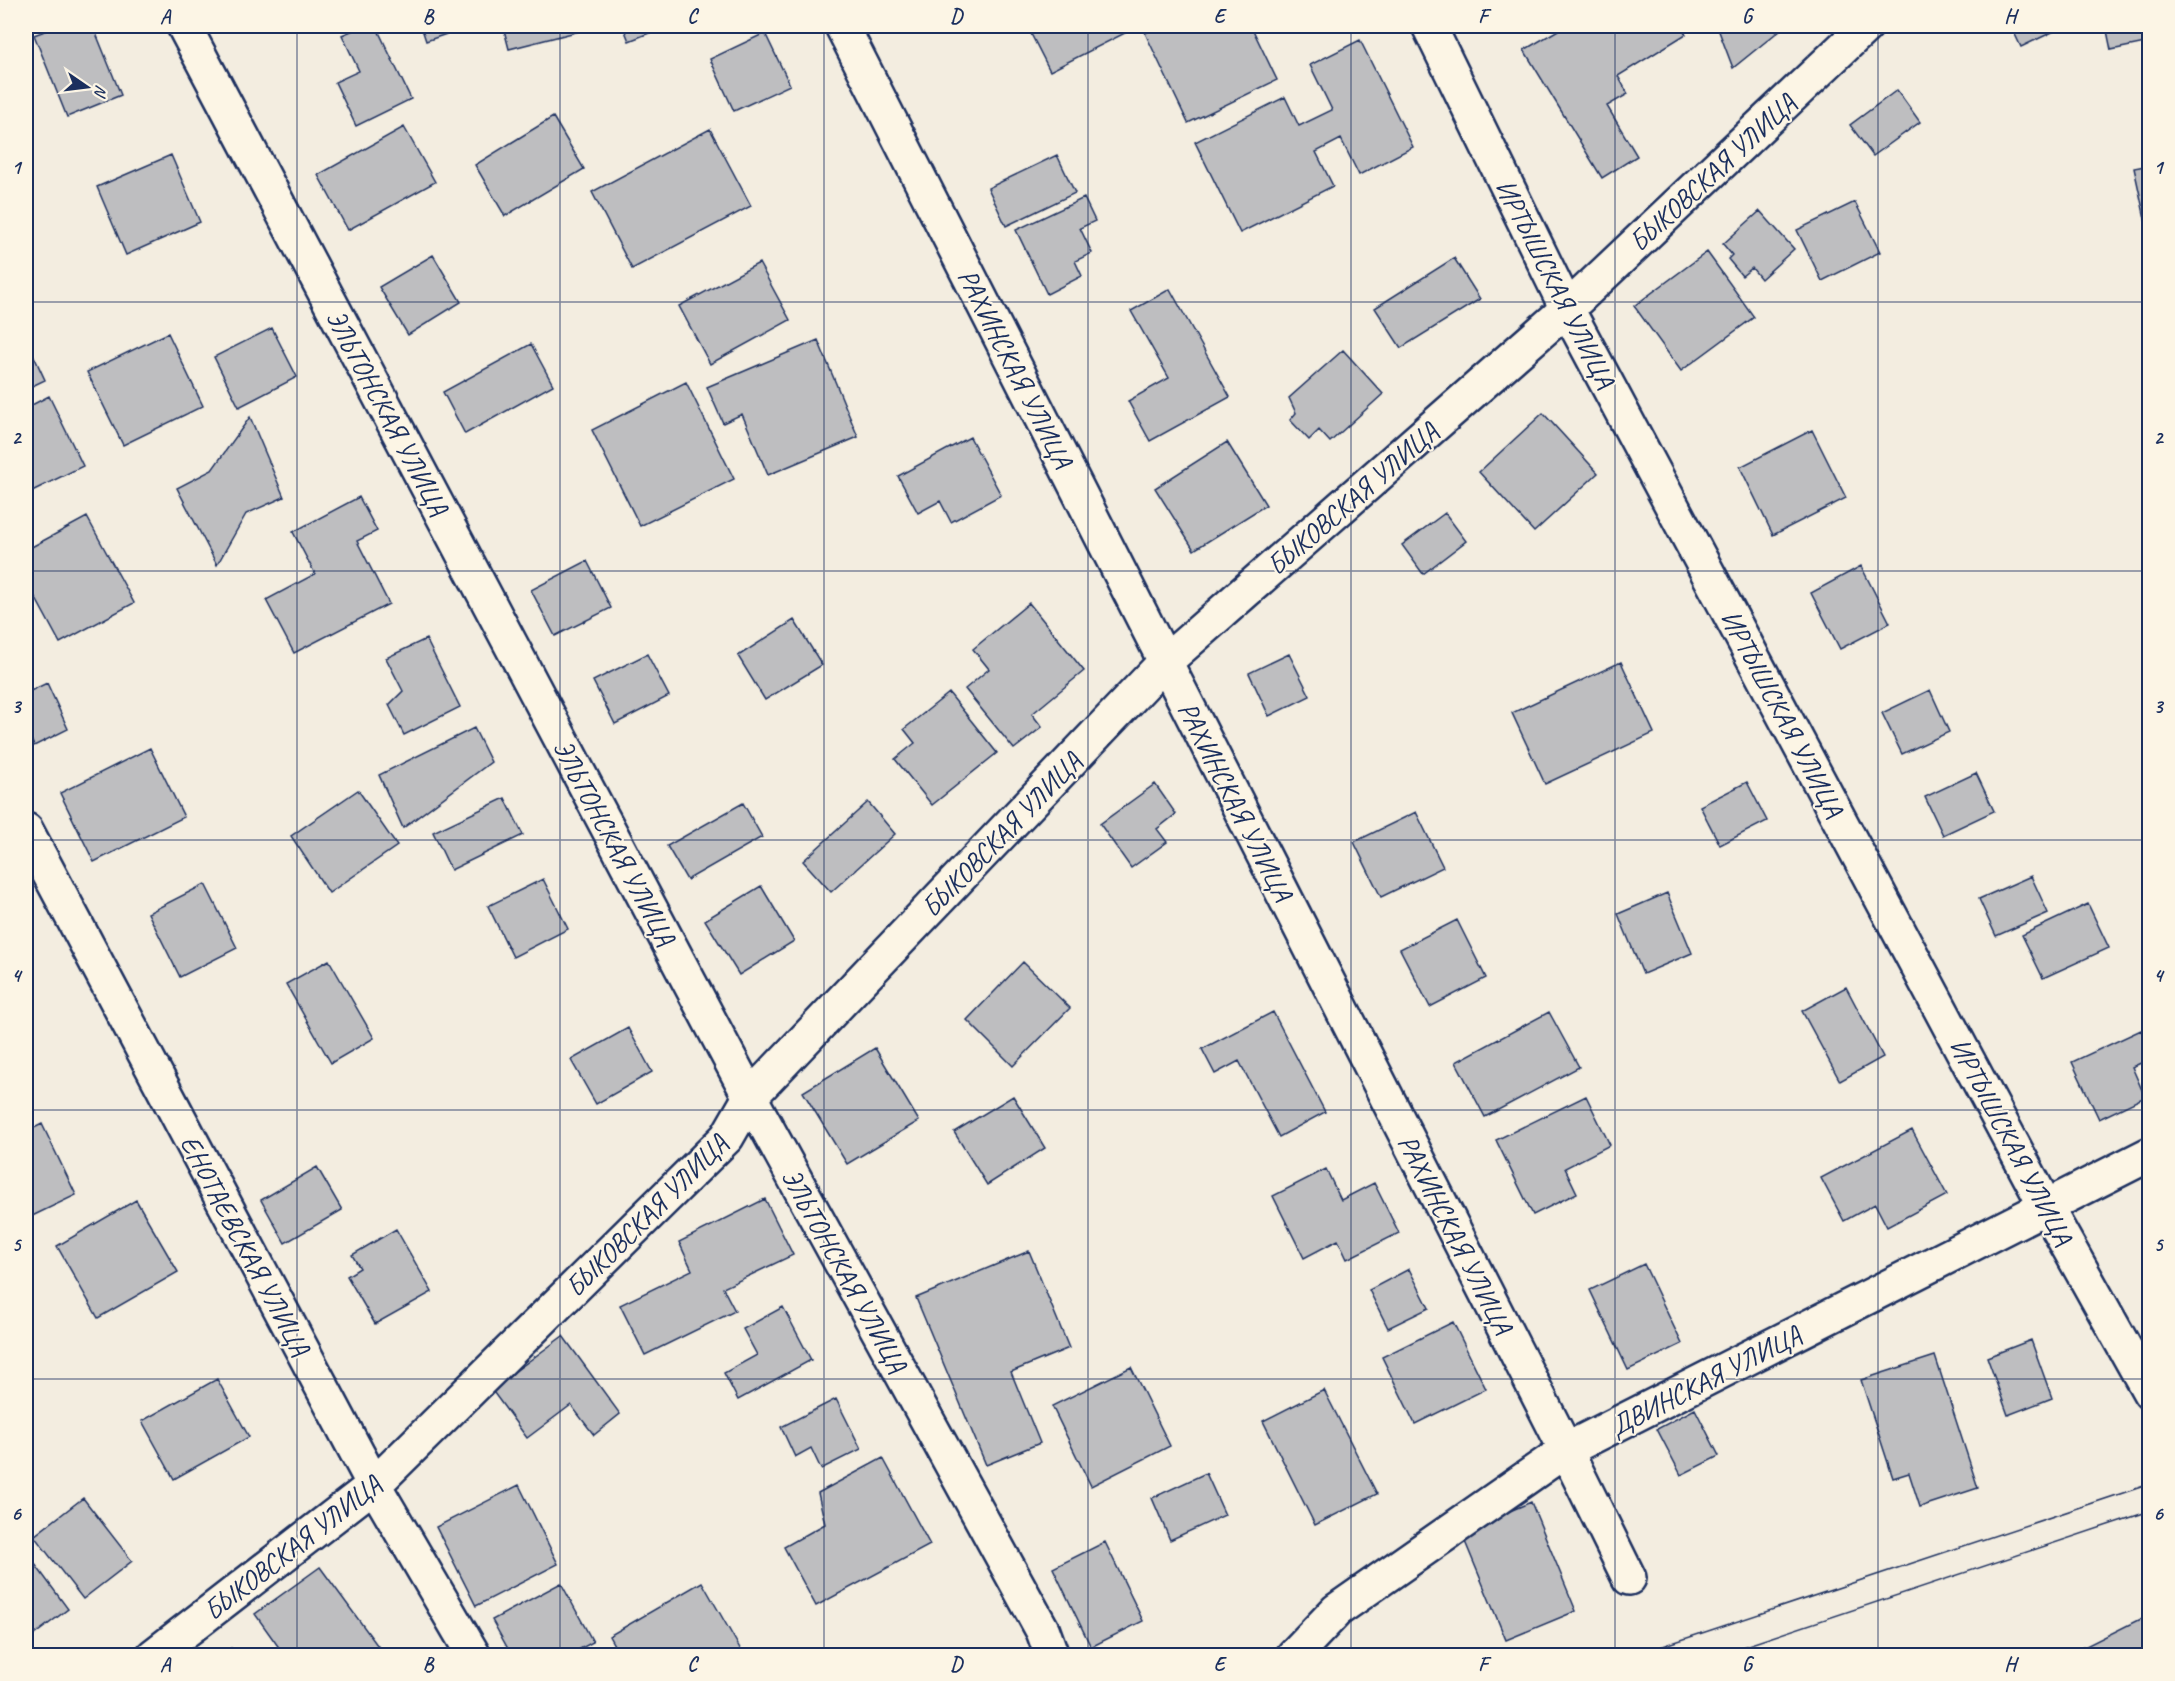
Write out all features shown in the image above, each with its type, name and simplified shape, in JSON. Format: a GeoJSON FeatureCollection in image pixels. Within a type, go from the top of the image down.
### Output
{"type":"FeatureCollection","features":[{"type":"Feature","properties":{"kind":"street","name":"ЭЛЬТОНСКАЯ УЛИЦА"},"geometry":{"type":"LineString","coordinates":[[184,26],[750,1097],[1042,1631],[1052,1656]]}},
{"type":"Feature","properties":{"kind":"street","name":"РАХИНСКАЯ УЛИЦА"},"geometry":{"type":"LineString","coordinates":[[842,26],[1629,1578]]}},
{"type":"Feature","properties":{"kind":"street","name":"ИРТЫШСКАЯ УЛИЦА"},"geometry":{"type":"LineString","coordinates":[[1429,26],[1567,309],[2046,1207],[2150,1393]]}},
{"type":"Feature","properties":{"kind":"street","name":"БЫКОВСКАЯ УЛИЦА"},"geometry":{"type":"LineString","coordinates":[[153,1656],[374,1485],[727,1137],[750,1097],[1165,662],[1567,309],[1866,26]]}},
{"type":"Feature","properties":{"kind":"street","name":"ЕНОТАЕВСКАЯ УЛИЦА"},"geometry":{"type":"LineString","coordinates":[[26,830],[374,1485],[474,1656]]}},
{"type":"Feature","properties":{"kind":"street","name":"ДВИНСКАЯ УЛИЦА"},"geometry":{"type":"LineString","coordinates":[[1293,1656],[1336,1610],[1566,1450],[2150,1154]]}},
{"type":"Feature","properties":{"kind":"building"},"geometry":{"type":"Polygon","coordinates":[[[58,26],[93,26],[121,95],[67,117],[34,35],[58,26]]]}},
{"type":"Feature","properties":{"kind":"building"},"geometry":{"type":"Polygon","coordinates":[[[363,26],[376,26],[411,99],[356,126],[335,82],[359,71],[342,35],[363,26]]]}},
{"type":"Feature","properties":{"kind":"building"},"geometry":{"type":"Polygon","coordinates":[[[421,26],[470,26],[426,41],[421,26]]]}},
{"type":"Feature","properties":{"kind":"building"},"geometry":{"type":"Polygon","coordinates":[[[503,26],[583,26],[584,30],[509,49],[503,26]]]}},
{"type":"Feature","properties":{"kind":"building"},"geometry":{"type":"Polygon","coordinates":[[[623,26],[667,26],[629,41],[623,26]]]}},
{"type":"Feature","properties":{"kind":"building"},"geometry":{"type":"Polygon","coordinates":[[[1027,26],[1129,26],[1131,30],[1050,71],[1027,26]]]}},
{"type":"Feature","properties":{"kind":"building"},"geometry":{"type":"Polygon","coordinates":[[[1161,26],[1251,26],[1277,80],[1188,123],[1145,33],[1161,26]]]}},
{"type":"Feature","properties":{"kind":"building"},"geometry":{"type":"Polygon","coordinates":[[[1565,26],[1681,26],[1686,34],[1618,76],[1628,94],[1607,106],[1637,156],[1602,178],[1524,50],[1565,26]]]}},
{"type":"Feature","properties":{"kind":"building"},"geometry":{"type":"Polygon","coordinates":[[[1717,26],[1785,26],[1733,68],[1717,26]]]}},
{"type":"Feature","properties":{"kind":"building"},"geometry":{"type":"Polygon","coordinates":[[[2011,26],[2065,26],[2021,47],[2011,26]]]}},
{"type":"Feature","properties":{"kind":"building"},"geometry":{"type":"Polygon","coordinates":[[[2106,26],[2150,26],[2150,42],[2111,50],[2106,26]]]}},
{"type":"Feature","properties":{"kind":"building"},"geometry":{"type":"Polygon","coordinates":[[[765,33],[790,85],[734,111],[710,59],[765,33]]]}},
{"type":"Feature","properties":{"kind":"building"},"geometry":{"type":"Polygon","coordinates":[[[1360,40],[1413,147],[1359,175],[1341,139],[1316,152],[1333,186],[1240,233],[1195,142],[1285,97],[1299,126],[1332,110],[1310,65],[1360,40]]]}},
{"type":"Feature","properties":{"kind":"building"},"geometry":{"type":"Polygon","coordinates":[[[1897,90],[1920,122],[1873,156],[1850,125],[1897,90]]]}},
{"type":"Feature","properties":{"kind":"building"},"geometry":{"type":"Polygon","coordinates":[[[553,117],[584,169],[505,216],[475,165],[553,117]]]}},
{"type":"Feature","properties":{"kind":"building"},"geometry":{"type":"Polygon","coordinates":[[[404,127],[435,182],[348,230],[318,175],[404,127]]]}},
{"type":"Feature","properties":{"kind":"building"},"geometry":{"type":"Polygon","coordinates":[[[710,129],[751,206],[632,269],[592,192],[710,129]]]}},
{"type":"Feature","properties":{"kind":"building"},"geometry":{"type":"Polygon","coordinates":[[[171,155],[200,222],[126,255],[97,187],[171,155]]]}},
{"type":"Feature","properties":{"kind":"building"},"geometry":{"type":"Polygon","coordinates":[[[1057,155],[1075,193],[1006,226],[988,188],[1057,155]]]}},
{"type":"Feature","properties":{"kind":"building"},"geometry":{"type":"Polygon","coordinates":[[[2150,165],[2150,222],[2146,223],[2134,168],[2150,165]]]}},
{"type":"Feature","properties":{"kind":"building"},"geometry":{"type":"Polygon","coordinates":[[[1084,198],[1095,221],[1080,228],[1092,253],[1075,261],[1082,276],[1047,294],[1016,230],[1084,198]]]}},
{"type":"Feature","properties":{"kind":"building"},"geometry":{"type":"Polygon","coordinates":[[[1855,202],[1880,252],[1822,281],[1797,230],[1855,202]]]}},
{"type":"Feature","properties":{"kind":"building"},"geometry":{"type":"Polygon","coordinates":[[[1760,211],[1794,249],[1761,279],[1752,268],[1742,276],[1728,259],[1732,255],[1723,244],[1760,211]]]}},
{"type":"Feature","properties":{"kind":"building"},"geometry":{"type":"Polygon","coordinates":[[[1707,252],[1754,317],[1681,371],[1634,306],[1707,252]]]}},
{"type":"Feature","properties":{"kind":"building"},"geometry":{"type":"Polygon","coordinates":[[[433,255],[461,302],[408,335],[379,287],[433,255]]]}},
{"type":"Feature","properties":{"kind":"building"},"geometry":{"type":"Polygon","coordinates":[[[1454,258],[1480,299],[1401,348],[1375,308],[1454,258]]]}},
{"type":"Feature","properties":{"kind":"building"},"geometry":{"type":"Polygon","coordinates":[[[759,263],[790,320],[710,364],[679,306],[759,263]]]}},
{"type":"Feature","properties":{"kind":"building"},"geometry":{"type":"Polygon","coordinates":[[[1170,289],[1230,397],[1150,441],[1128,401],[1169,378],[1131,311],[1170,289]]]}},
{"type":"Feature","properties":{"kind":"building"},"geometry":{"type":"Polygon","coordinates":[[[272,328],[297,377],[239,407],[214,357],[272,328]]]}},
{"type":"Feature","properties":{"kind":"building"},"geometry":{"type":"Polygon","coordinates":[[[168,333],[203,406],[123,445],[87,372],[168,333]]]}},
{"type":"Feature","properties":{"kind":"building"},"geometry":{"type":"Polygon","coordinates":[[[26,339],[45,380],[26,389],[26,339]]]}},
{"type":"Feature","properties":{"kind":"building"},"geometry":{"type":"Polygon","coordinates":[[[818,340],[858,437],[768,475],[742,414],[723,423],[707,387],[818,340]]]}},
{"type":"Feature","properties":{"kind":"building"},"geometry":{"type":"Polygon","coordinates":[[[531,344],[553,385],[465,434],[443,392],[531,344]]]}},
{"type":"Feature","properties":{"kind":"building"},"geometry":{"type":"Polygon","coordinates":[[[1343,350],[1383,394],[1330,442],[1319,430],[1309,440],[1290,420],[1296,413],[1289,398],[1343,350]]]}},
{"type":"Feature","properties":{"kind":"building"},"geometry":{"type":"Polygon","coordinates":[[[686,382],[734,479],[640,526],[592,430],[686,382]]]}},
{"type":"Feature","properties":{"kind":"building"},"geometry":{"type":"Polygon","coordinates":[[[49,396],[83,466],[26,494],[26,408],[49,396]]]}},
{"type":"Feature","properties":{"kind":"building"},"geometry":{"type":"Polygon","coordinates":[[[1543,413],[1598,473],[1534,532],[1479,472],[1543,413]]]}},
{"type":"Feature","properties":{"kind":"building"},"geometry":{"type":"Polygon","coordinates":[[[250,417],[284,497],[246,514],[217,565],[177,488],[212,470],[250,417]]]}},
{"type":"Feature","properties":{"kind":"building"},"geometry":{"type":"Polygon","coordinates":[[[1812,430],[1846,498],[1773,535],[1740,467],[1812,430]]]}},
{"type":"Feature","properties":{"kind":"building"},"geometry":{"type":"Polygon","coordinates":[[[970,437],[1001,495],[951,522],[940,501],[918,513],[898,476],[970,437]]]}},
{"type":"Feature","properties":{"kind":"building"},"geometry":{"type":"Polygon","coordinates":[[[1227,442],[1266,505],[1194,550],[1155,488],[1227,442]]]}},
{"type":"Feature","properties":{"kind":"building"},"geometry":{"type":"Polygon","coordinates":[[[359,497],[377,531],[357,541],[389,604],[294,653],[266,600],[315,574],[293,532],[359,497]]]}},
{"type":"Feature","properties":{"kind":"building"},"geometry":{"type":"Polygon","coordinates":[[[1445,513],[1466,541],[1423,574],[1402,545],[1445,513]]]}},
{"type":"Feature","properties":{"kind":"building"},"geometry":{"type":"Polygon","coordinates":[[[87,517],[134,603],[60,643],[35,597],[26,602],[26,550],[87,517]]]}},
{"type":"Feature","properties":{"kind":"building"},"geometry":{"type":"Polygon","coordinates":[[[587,561],[611,608],[555,636],[531,590],[587,561]]]}},
{"type":"Feature","properties":{"kind":"building"},"geometry":{"type":"Polygon","coordinates":[[[1861,566],[1890,623],[1840,649],[1811,593],[1861,566]]]}},
{"type":"Feature","properties":{"kind":"building"},"geometry":{"type":"Polygon","coordinates":[[[1029,603],[1084,671],[1032,714],[1042,727],[1014,749],[965,689],[989,669],[973,649],[1029,603]]]}},
{"type":"Feature","properties":{"kind":"building"},"geometry":{"type":"Polygon","coordinates":[[[794,620],[822,665],[765,700],[738,656],[794,620]]]}},
{"type":"Feature","properties":{"kind":"building"},"geometry":{"type":"Polygon","coordinates":[[[426,639],[460,707],[404,735],[389,705],[403,691],[386,658],[426,639]]]}},
{"type":"Feature","properties":{"kind":"building"},"geometry":{"type":"Polygon","coordinates":[[[647,654],[669,696],[615,724],[593,681],[647,654]]]}},
{"type":"Feature","properties":{"kind":"building"},"geometry":{"type":"Polygon","coordinates":[[[1289,654],[1310,696],[1269,716],[1249,673],[1289,654]]]}},
{"type":"Feature","properties":{"kind":"building"},"geometry":{"type":"Polygon","coordinates":[[[1621,662],[1654,733],[1545,784],[1512,713],[1621,662]]]}},
{"type":"Feature","properties":{"kind":"building"},"geometry":{"type":"Polygon","coordinates":[[[47,683],[68,729],[34,746],[26,728],[26,693],[47,683]]]}},
{"type":"Feature","properties":{"kind":"building"},"geometry":{"type":"Polygon","coordinates":[[[1930,690],[1949,732],[1902,754],[1882,713],[1930,690]]]}},
{"type":"Feature","properties":{"kind":"building"},"geometry":{"type":"Polygon","coordinates":[[[949,693],[997,753],[932,805],[895,759],[915,743],[904,729],[949,693]]]}},
{"type":"Feature","properties":{"kind":"building"},"geometry":{"type":"Polygon","coordinates":[[[474,728],[491,762],[403,828],[379,775],[474,728]]]}},
{"type":"Feature","properties":{"kind":"building"},"geometry":{"type":"Polygon","coordinates":[[[150,748],[184,817],[94,862],[60,793],[150,748]]]}},
{"type":"Feature","properties":{"kind":"building"},"geometry":{"type":"Polygon","coordinates":[[[1976,773],[1994,811],[1943,835],[1925,797],[1976,773]]]}},
{"type":"Feature","properties":{"kind":"building"},"geometry":{"type":"Polygon","coordinates":[[[1747,782],[1767,821],[1720,845],[1700,806],[1747,782]]]}},
{"type":"Feature","properties":{"kind":"building"},"geometry":{"type":"Polygon","coordinates":[[[1155,784],[1176,814],[1157,829],[1167,842],[1131,868],[1100,824],[1155,784]]]}},
{"type":"Feature","properties":{"kind":"building"},"geometry":{"type":"Polygon","coordinates":[[[358,790],[397,846],[329,893],[291,836],[358,790]]]}},
{"type":"Feature","properties":{"kind":"building"},"geometry":{"type":"Polygon","coordinates":[[[505,798],[523,835],[451,870],[433,832],[505,798]]]}},
{"type":"Feature","properties":{"kind":"building"},"geometry":{"type":"Polygon","coordinates":[[[868,802],[895,834],[831,892],[803,861],[868,802]]]}},
{"type":"Feature","properties":{"kind":"building"},"geometry":{"type":"Polygon","coordinates":[[[743,803],[762,837],[687,880],[667,846],[743,803]]]}},
{"type":"Feature","properties":{"kind":"building"},"geometry":{"type":"Polygon","coordinates":[[[1416,812],[1443,867],[1381,897],[1354,842],[1416,812]]]}},
{"type":"Feature","properties":{"kind":"building"},"geometry":{"type":"Polygon","coordinates":[[[2031,876],[2048,913],[1996,936],[1979,899],[2031,876]]]}},
{"type":"Feature","properties":{"kind":"building"},"geometry":{"type":"Polygon","coordinates":[[[543,879],[568,929],[513,957],[488,906],[543,879]]]}},
{"type":"Feature","properties":{"kind":"building"},"geometry":{"type":"Polygon","coordinates":[[[205,884],[237,948],[180,977],[148,913],[205,884]]]}},
{"type":"Feature","properties":{"kind":"building"},"geometry":{"type":"Polygon","coordinates":[[[761,886],[794,941],[739,975],[705,920],[761,886]]]}},
{"type":"Feature","properties":{"kind":"building"},"geometry":{"type":"Polygon","coordinates":[[[1667,893],[1692,953],[1643,974],[1618,914],[1667,893]]]}},
{"type":"Feature","properties":{"kind":"building"},"geometry":{"type":"Polygon","coordinates":[[[2088,904],[2109,948],[2043,978],[2022,935],[2088,904]]]}},
{"type":"Feature","properties":{"kind":"building"},"geometry":{"type":"Polygon","coordinates":[[[1457,920],[1486,978],[1430,1007],[1400,949],[1457,920]]]}},
{"type":"Feature","properties":{"kind":"building"},"geometry":{"type":"Polygon","coordinates":[[[329,960],[374,1038],[331,1063],[286,984],[329,960]]]}},
{"type":"Feature","properties":{"kind":"building"},"geometry":{"type":"Polygon","coordinates":[[[1023,962],[1070,1008],[1013,1066],[967,1020],[1023,962]]]}},
{"type":"Feature","properties":{"kind":"building"},"geometry":{"type":"Polygon","coordinates":[[[1846,987],[1883,1057],[1840,1081],[1802,1011],[1846,987]]]}},
{"type":"Feature","properties":{"kind":"building"},"geometry":{"type":"Polygon","coordinates":[[[1273,1012],[1325,1112],[1279,1137],[1239,1061],[1215,1074],[1202,1049],[1273,1012]]]}},
{"type":"Feature","properties":{"kind":"building"},"geometry":{"type":"Polygon","coordinates":[[[1549,1012],[1579,1067],[1485,1117],[1456,1062],[1549,1012]]]}},
{"type":"Feature","properties":{"kind":"building"},"geometry":{"type":"Polygon","coordinates":[[[628,1028],[652,1072],[596,1104],[571,1060],[628,1028]]]}},
{"type":"Feature","properties":{"kind":"building"},"geometry":{"type":"Polygon","coordinates":[[[2141,1030],[2150,1048],[2150,1059],[2132,1067],[2145,1097],[2099,1119],[2072,1062],[2141,1030]]]}},
{"type":"Feature","properties":{"kind":"building"},"geometry":{"type":"Polygon","coordinates":[[[875,1048],[919,1121],[847,1164],[803,1092],[875,1048]]]}},
{"type":"Feature","properties":{"kind":"building"},"geometry":{"type":"Polygon","coordinates":[[[1013,1096],[1045,1148],[987,1185],[954,1132],[1013,1096]]]}},
{"type":"Feature","properties":{"kind":"building"},"geometry":{"type":"Polygon","coordinates":[[[1586,1096],[1610,1145],[1565,1168],[1577,1193],[1533,1215],[1496,1140],[1586,1096]]]}},
{"type":"Feature","properties":{"kind":"building"},"geometry":{"type":"Polygon","coordinates":[[[42,1124],[76,1195],[26,1219],[26,1132],[42,1124]]]}},
{"type":"Feature","properties":{"kind":"building"},"geometry":{"type":"Polygon","coordinates":[[[1912,1130],[1947,1195],[1887,1227],[1875,1204],[1844,1221],[1821,1178],[1912,1130]]]}},
{"type":"Feature","properties":{"kind":"building"},"geometry":{"type":"Polygon","coordinates":[[[317,1167],[342,1210],[285,1243],[261,1200],[317,1167]]]}},
{"type":"Feature","properties":{"kind":"building"},"geometry":{"type":"Polygon","coordinates":[[[1326,1169],[1341,1200],[1374,1183],[1399,1233],[1347,1259],[1338,1240],[1304,1258],[1273,1196],[1326,1169]]]}},
{"type":"Feature","properties":{"kind":"building"},"geometry":{"type":"Polygon","coordinates":[[[765,1199],[793,1255],[723,1288],[735,1311],[645,1355],[620,1305],[692,1270],[679,1242],[765,1199]]]}},
{"type":"Feature","properties":{"kind":"building"},"geometry":{"type":"Polygon","coordinates":[[[136,1200],[178,1272],[98,1318],[57,1246],[136,1200]]]}},
{"type":"Feature","properties":{"kind":"building"},"geometry":{"type":"Polygon","coordinates":[[[396,1229],[432,1292],[375,1324],[347,1276],[360,1268],[352,1255],[396,1229]]]}},
{"type":"Feature","properties":{"kind":"building"},"geometry":{"type":"Polygon","coordinates":[[[1029,1251],[1069,1348],[1011,1372],[1040,1443],[986,1465],[916,1298],[1029,1251]]]}},
{"type":"Feature","properties":{"kind":"building"},"geometry":{"type":"Polygon","coordinates":[[[1644,1264],[1682,1344],[1628,1370],[1590,1290],[1644,1264]]]}},
{"type":"Feature","properties":{"kind":"building"},"geometry":{"type":"Polygon","coordinates":[[[1409,1269],[1429,1308],[1388,1328],[1369,1290],[1409,1269]]]}},
{"type":"Feature","properties":{"kind":"building"},"geometry":{"type":"Polygon","coordinates":[[[783,1307],[811,1360],[738,1400],[724,1373],[757,1355],[743,1329],[783,1307]]]}},
{"type":"Feature","properties":{"kind":"building"},"geometry":{"type":"Polygon","coordinates":[[[1453,1322],[1486,1389],[1415,1424],[1382,1357],[1453,1322]]]}},
{"type":"Feature","properties":{"kind":"building"},"geometry":{"type":"Polygon","coordinates":[[[563,1336],[620,1414],[594,1435],[571,1405],[527,1438],[491,1389],[563,1336]]]}},
{"type":"Feature","properties":{"kind":"building"},"geometry":{"type":"Polygon","coordinates":[[[2031,1340],[2052,1398],[2008,1415],[1987,1357],[2031,1340]]]}},
{"type":"Feature","properties":{"kind":"building"},"geometry":{"type":"Polygon","coordinates":[[[1935,1356],[1978,1488],[1920,1507],[1909,1473],[1893,1478],[1861,1380],[1935,1356]]]}},
{"type":"Feature","properties":{"kind":"building"},"geometry":{"type":"Polygon","coordinates":[[[1131,1367],[1170,1446],[1091,1486],[1052,1406],[1131,1367]]]}},
{"type":"Feature","properties":{"kind":"building"},"geometry":{"type":"Polygon","coordinates":[[[217,1379],[249,1437],[174,1479],[142,1421],[217,1379]]]}},
{"type":"Feature","properties":{"kind":"building"},"geometry":{"type":"Polygon","coordinates":[[[1324,1390],[1377,1494],[1315,1525],[1263,1421],[1324,1390]]]}},
{"type":"Feature","properties":{"kind":"building"},"geometry":{"type":"Polygon","coordinates":[[[836,1399],[861,1449],[821,1469],[811,1448],[795,1457],[781,1427],[836,1399]]]}},
{"type":"Feature","properties":{"kind":"building"},"geometry":{"type":"Polygon","coordinates":[[[1695,1409],[1719,1456],[1681,1475],[1657,1429],[1695,1409]]]}},
{"type":"Feature","properties":{"kind":"building"},"geometry":{"type":"Polygon","coordinates":[[[883,1458],[930,1545],[816,1606],[784,1547],[825,1524],[818,1493],[883,1458]]]}},
{"type":"Feature","properties":{"kind":"building"},"geometry":{"type":"Polygon","coordinates":[[[1206,1473],[1225,1515],[1170,1540],[1152,1498],[1206,1473]]]}},
{"type":"Feature","properties":{"kind":"building"},"geometry":{"type":"Polygon","coordinates":[[[519,1485],[558,1564],[476,1606],[436,1527],[519,1485]]]}},
{"type":"Feature","properties":{"kind":"building"},"geometry":{"type":"Polygon","coordinates":[[[83,1498],[132,1561],[83,1599],[34,1536],[83,1498]]]}},
{"type":"Feature","properties":{"kind":"building"},"geometry":{"type":"Polygon","coordinates":[[[1531,1502],[1576,1611],[1506,1640],[1461,1532],[1531,1502]]]}},
{"type":"Feature","properties":{"kind":"building"},"geometry":{"type":"Polygon","coordinates":[[[1105,1542],[1143,1621],[1091,1647],[1053,1568],[1105,1542]]]}},
{"type":"Feature","properties":{"kind":"building"},"geometry":{"type":"Polygon","coordinates":[[[29,1556],[68,1609],[26,1641],[26,1559],[29,1556]]]}},
{"type":"Feature","properties":{"kind":"building"},"geometry":{"type":"Polygon","coordinates":[[[320,1567],[383,1653],[379,1656],[285,1656],[255,1614],[320,1567]]]}},
{"type":"Feature","properties":{"kind":"building"},"geometry":{"type":"Polygon","coordinates":[[[702,1582],[742,1652],[737,1656],[620,1656],[609,1636],[702,1582]]]}},
{"type":"Feature","properties":{"kind":"building"},"geometry":{"type":"Polygon","coordinates":[[[561,1583],[593,1642],[567,1656],[512,1656],[492,1620],[561,1583]]]}},
{"type":"Feature","properties":{"kind":"building"},"geometry":{"type":"Polygon","coordinates":[[[2150,1614],[2150,1656],[2083,1656],[2080,1649],[2150,1614]]]}},
{"type":"Feature","properties":{"kind":"building"},"geometry":{"type":"Polygon","coordinates":[[[231,1648],[237,1656],[221,1656],[231,1648]]]}},
{"type":"Feature","properties":{"kind":"tram line"},"geometry":{"type":"LineString","coordinates":[[1633,1656],[2150,1484]]}},
{"type":"Feature","properties":{"kind":"tram line"},"geometry":{"type":"LineString","coordinates":[[1715,1656],[2150,1511]]}}]}
